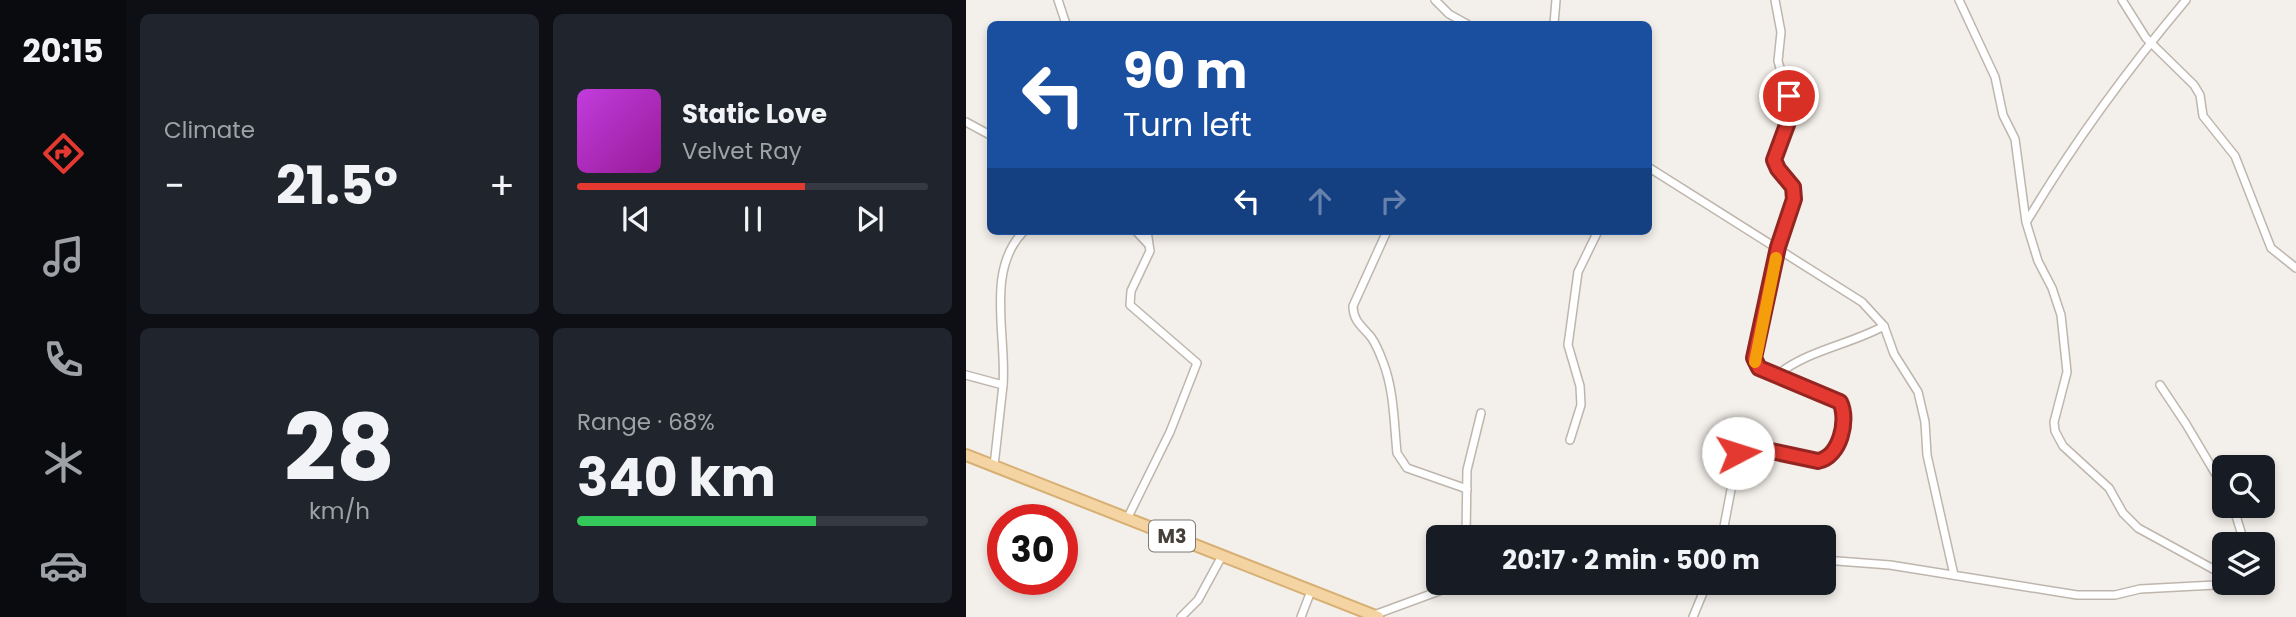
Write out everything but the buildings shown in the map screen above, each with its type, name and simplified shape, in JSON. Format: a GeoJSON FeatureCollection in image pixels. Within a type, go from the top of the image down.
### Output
{"type":"FeatureCollection","features":[{"type":"Feature","properties":{"kind":"main road","name":"M3"},"geometry":{"type":"LineString","coordinates":[[966,455],[1376,616]]}},
{"type":"Feature","properties":{"kind":"street"},"geometry":{"type":"LineString","coordinates":[[1058,0],[1065,21]]}},
{"type":"Feature","properties":{"kind":"street"},"geometry":{"type":"LineString","coordinates":[[1435,0],[1461,21]]}},
{"type":"Feature","properties":{"kind":"street"},"geometry":{"type":"LineString","coordinates":[[1554,21],[1556,0]]}},
{"type":"Feature","properties":{"kind":"street"},"geometry":{"type":"LineString","coordinates":[[1723,525],[1738,453],[1742,447],[1818,461],[1832,455],[1842,433],[1843,409],[1840,402],[1759,368],[1754,358],[1778,247],[1795,194],[1774,160],[1792,108],[1779,61],[1780,32],[1775,0]]}},
{"type":"Feature","properties":{"kind":"street"},"geometry":{"type":"LineString","coordinates":[[1959,0],[1995,77],[2003,115],[2015,139],[2026,222],[2038,261],[2052,288],[2061,315],[2067,372],[2054,422],[2063,446],[2109,488],[2123,513],[2138,528],[2212,570]]}},
{"type":"Feature","properties":{"kind":"street"},"geometry":{"type":"LineString","coordinates":[[2122,0],[2150,43],[2200,94],[2203,116],[2235,156],[2271,248],[2296,268]]}},
{"type":"Feature","properties":{"kind":"street"},"geometry":{"type":"LineString","coordinates":[[2026,222],[2080,135],[2186,0]]}},
{"type":"Feature","properties":{"kind":"street"},"geometry":{"type":"LineString","coordinates":[[966,122],[987,133]]}},
{"type":"Feature","properties":{"kind":"street"},"geometry":{"type":"LineString","coordinates":[[1652,169],[1862,302],[1884,326],[1889,345],[1912,379],[1922,407],[1927,454],[1954,575]]}},
{"type":"Feature","properties":{"kind":"street"},"geometry":{"type":"LineString","coordinates":[[994,467],[1005,362],[1000,311],[1002,283],[1008,255],[1021,235]]}},
{"type":"Feature","properties":{"kind":"street"},"geometry":{"type":"LineString","coordinates":[[1140,235],[1149,245]]}},
{"type":"Feature","properties":{"kind":"street"},"geometry":{"type":"LineString","coordinates":[[1127,519],[1170,432],[1197,363],[1138,315],[1130,305],[1131,291],[1149,256],[1148,235]]}},
{"type":"Feature","properties":{"kind":"street"},"geometry":{"type":"LineString","coordinates":[[1385,235],[1353,306],[1353,314],[1373,339],[1384,364],[1390,390],[1397,453],[1406,468],[1467,489]]}},
{"type":"Feature","properties":{"kind":"street"},"geometry":{"type":"LineString","coordinates":[[1570,440],[1581,405],[1580,386],[1568,345],[1578,272],[1596,235]]}},
{"type":"Feature","properties":{"kind":"street"},"geometry":{"type":"LineString","coordinates":[[1777,375],[1791,363],[1884,326]]}},
{"type":"Feature","properties":{"kind":"street"},"geometry":{"type":"LineString","coordinates":[[966,375],[1003,385]]}},
{"type":"Feature","properties":{"kind":"street"},"geometry":{"type":"LineString","coordinates":[[2160,386],[2212,468]]}},
{"type":"Feature","properties":{"kind":"street"},"geometry":{"type":"LineString","coordinates":[[1466,525],[1467,470],[1481,413]]}},
{"type":"Feature","properties":{"kind":"street"},"geometry":{"type":"LineString","coordinates":[[1181,617],[1198,600],[1222,556]]}},
{"type":"Feature","properties":{"kind":"street"},"geometry":{"type":"LineString","coordinates":[[1836,561],[1890,565],[2090,595],[2212,585]]}},
{"type":"Feature","properties":{"kind":"street"},"geometry":{"type":"LineString","coordinates":[[1301,617],[1311,591]]}},
{"type":"Feature","properties":{"kind":"street"},"geometry":{"type":"LineString","coordinates":[[1376,616],[1430,595]]}},
{"type":"Feature","properties":{"kind":"street"},"geometry":{"type":"LineString","coordinates":[[1693,617],[1702,595]]}},
{"type":"Feature","properties":{"kind":"slow traffic"},"geometry":{"type":"LineString","coordinates":[[1755,362],[1776,258]]}},
{"type":"Feature","properties":{"kind":"route"},"geometry":{"type":"LineString","coordinates":[[1738,453],[1742,447],[1748,446],[1818,461],[1825,460],[1832,455],[1842,433],[1843,409],[1840,402],[1759,368],[1754,358],[1778,247],[1795,194],[1774,160],[1791,114],[1792,103],[1789,96]]}}]}
